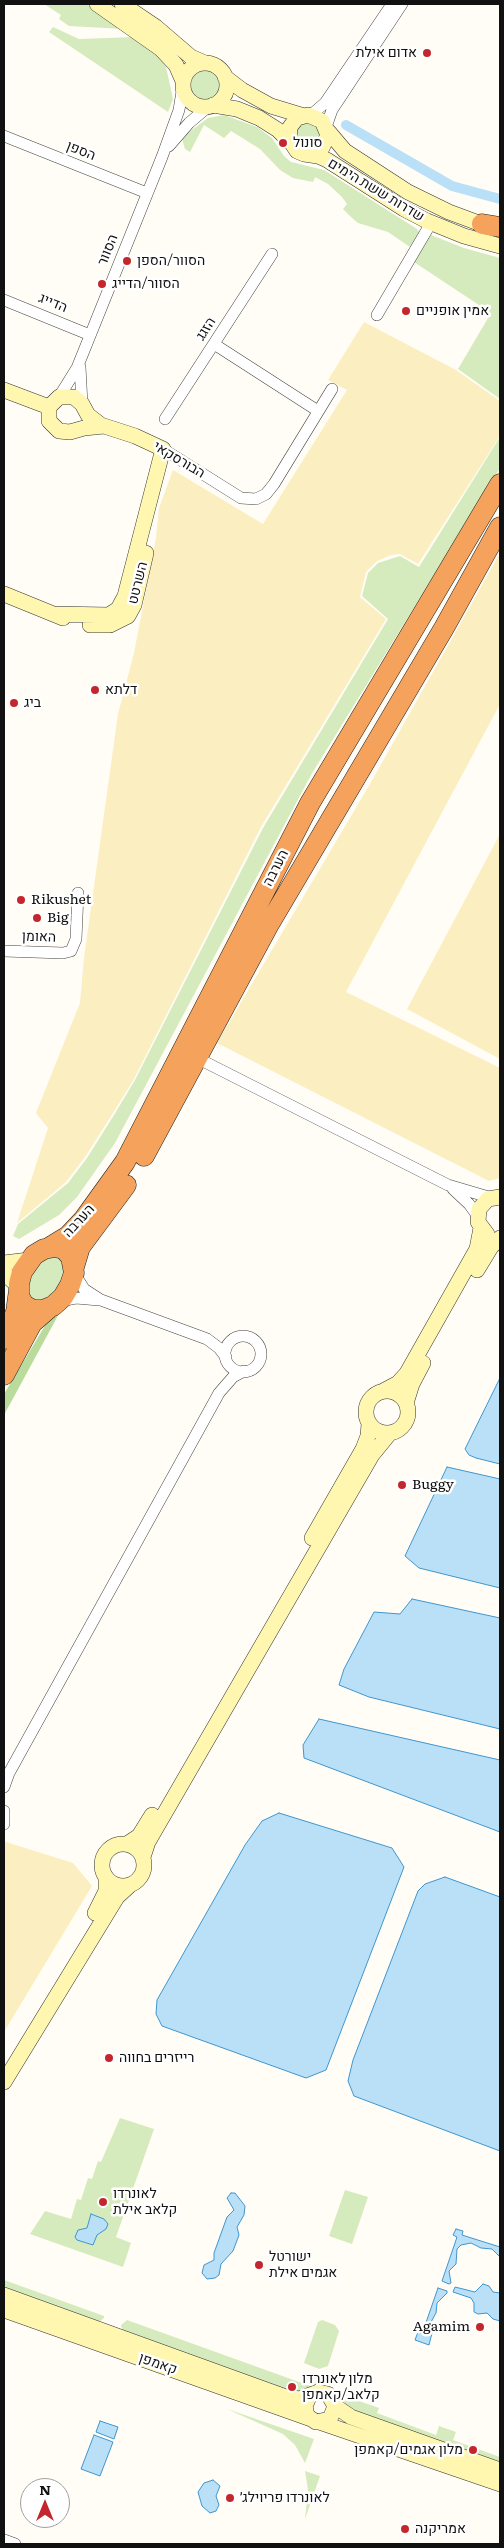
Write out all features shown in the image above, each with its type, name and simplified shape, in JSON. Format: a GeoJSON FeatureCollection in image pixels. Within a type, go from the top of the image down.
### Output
{"type":"FeatureCollection","features":[{"type":"Feature","properties":{"kind":"highway","name":"הערבה"},"geometry":{"type":"LineString","coordinates":[[50,1247],[68,1236],[84,1219],[128,1156],[306,810],[500,484]]}},
{"type":"Feature","properties":{"kind":"highway","name":"הערבה"},"geometry":{"type":"LineString","coordinates":[[74,1270],[80,1247],[135,1171],[281,904],[448,620],[500,526]]}},
{"type":"Feature","properties":{"kind":"highway"},"geometry":{"type":"LineString","coordinates":[[4,1339],[16,1312],[22,1272],[29,1260],[39,1252],[50,1247],[64,1250],[71,1257],[74,1270],[70,1285],[53,1305],[34,1320],[4,1375]]}},
{"type":"Feature","properties":{"kind":"highway"},"geometry":{"type":"LineString","coordinates":[[19,1289],[21,1301],[28,1308],[38,1311],[53,1305]]}},
{"type":"Feature","properties":{"kind":"street"},"geometry":{"type":"LineString","coordinates":[[97,4],[161,49],[176,65],[189,100],[200,106],[237,109],[259,118],[278,130],[298,151],[308,154],[316,153],[325,146],[332,110],[402,4]]}},
{"type":"Feature","properties":{"kind":"street"},"geometry":{"type":"LineString","coordinates":[[122,4],[162,31],[191,57],[217,67],[225,77],[247,93],[271,106],[319,118],[327,129]]}},
{"type":"Feature","properties":{"kind":"street"},"geometry":{"type":"LineString","coordinates":[[290,142],[290,127],[298,118],[308,115],[325,103],[392,4]]}},
{"type":"Feature","properties":{"kind":"street"},"geometry":{"type":"LineString","coordinates":[[183,83],[189,70],[205,63]]}},
{"type":"Feature","properties":{"kind":"street"},"geometry":{"type":"LineString","coordinates":[[211,106],[225,94],[225,77]]}},
{"type":"Feature","properties":{"kind":"street","name":"הסוור"},"geometry":{"type":"LineString","coordinates":[[54,402],[69,383],[90,335],[180,107],[183,83]]}},
{"type":"Feature","properties":{"kind":"street","name":"הסוור"},"geometry":{"type":"LineString","coordinates":[[163,153],[183,129],[211,106]]}},
{"type":"Feature","properties":{"kind":"street","name":"שדרות ששת הימים"},"geometry":{"type":"LineString","coordinates":[[327,129],[345,150],[408,192],[442,209],[494,227]]}},
{"type":"Feature","properties":{"kind":"street","name":"הספן"},"geometry":{"type":"LineString","coordinates":[[4,136],[147,193]]}},
{"type":"Feature","properties":{"kind":"street","name":"שדרות ששת הימים"},"geometry":{"type":"LineString","coordinates":[[308,154],[335,164],[431,223],[500,246]]}},
{"type":"Feature","properties":{"kind":"street"},"geometry":{"type":"LineString","coordinates":[[377,315],[431,223]]}},
{"type":"Feature","properties":{"kind":"street","name":"הזגג"},"geometry":{"type":"LineString","coordinates":[[165,419],[272,254]]}},
{"type":"Feature","properties":{"kind":"street","name":"הדייג"},"geometry":{"type":"LineString","coordinates":[[4,300],[90,335]]}},
{"type":"Feature","properties":{"kind":"street"},"geometry":{"type":"LineString","coordinates":[[214,344],[318,412],[332,389]]}},
{"type":"Feature","properties":{"kind":"street","name":"הסוור"},"geometry":{"type":"LineString","coordinates":[[81,357],[79,379],[83,407]]}},
{"type":"Feature","properties":{"kind":"street","name":"הבורסקאי"},"geometry":{"type":"LineString","coordinates":[[4,390],[54,402],[74,397],[93,419],[104,426],[135,436],[163,449],[235,494],[251,500],[261,497],[270,490],[318,412]]}},
{"type":"Feature","properties":{"kind":"street","name":"הבורסקאי"},"geometry":{"type":"LineString","coordinates":[[54,402],[48,418],[56,429],[66,432],[104,426]]}},
{"type":"Feature","properties":{"kind":"street"},"geometry":{"type":"LineString","coordinates":[[77,429],[84,421],[83,407]]}},
{"type":"Feature","properties":{"kind":"street","name":"השרטט"},"geometry":{"type":"LineString","coordinates":[[4,594],[68,621],[102,626],[117,623],[128,616],[134,605],[148,541],[149,498],[163,449]]}},
{"type":"Feature","properties":{"kind":"street","name":"האומן"},"geometry":{"type":"LineString","coordinates":[[4,951],[62,953],[73,949],[76,939],[78,894]]}},
{"type":"Feature","properties":{"kind":"street"},"geometry":{"type":"LineString","coordinates":[[197,1058],[448,1185],[463,1197],[479,1222],[491,1236],[500,1237]]}},
{"type":"Feature","properties":{"kind":"street"},"geometry":{"type":"LineString","coordinates":[[448,1185],[497,1197]]}},
{"type":"Feature","properties":{"kind":"street"},"geometry":{"type":"LineString","coordinates":[[4,2062],[99,1906],[106,1891],[106,1877],[102,1864],[108,1851],[113,1846],[127,1844],[143,1830],[366,1442],[369,1424],[365,1410],[367,1403],[371,1397],[398,1383],[407,1373],[477,1249],[482,1203],[497,1197]]}},
{"type":"Feature","properties":{"kind":"street"},"geometry":{"type":"LineString","coordinates":[[369,1424],[380,1432],[390,1432],[400,1428],[405,1423],[408,1417],[406,1403],[418,1374],[486,1254],[500,1237]]}},
{"type":"Feature","properties":{"kind":"street"},"geometry":{"type":"LineString","coordinates":[[4,1263],[29,1260]]}},
{"type":"Feature","properties":{"kind":"street"},"geometry":{"type":"LineString","coordinates":[[74,1270],[84,1289],[101,1300],[214,1343],[236,1370],[244,1371]]}},
{"type":"Feature","properties":{"kind":"street"},"geometry":{"type":"LineString","coordinates":[[4,1273],[19,1289]]}},
{"type":"Feature","properties":{"kind":"street"},"geometry":{"type":"LineString","coordinates":[[53,1305],[76,1298],[101,1300]]}},
{"type":"Feature","properties":{"kind":"street"},"geometry":{"type":"LineString","coordinates":[[4,1787],[6,1777],[219,1393],[233,1377],[257,1365],[261,1354],[260,1348],[253,1339],[247,1336],[231,1341],[207,1340]]}},
{"type":"Feature","properties":{"kind":"street"},"geometry":{"type":"LineString","coordinates":[[219,1393],[226,1351],[231,1341]]}},
{"type":"Feature","properties":{"kind":"street"},"geometry":{"type":"LineString","coordinates":[[383,1390],[397,1393],[406,1403]]}},
{"type":"Feature","properties":{"kind":"street"},"geometry":{"type":"LineString","coordinates":[[4,2082],[116,1897],[142,1877],[144,1870],[143,1857],[148,1842],[372,1455],[390,1432]]}},
{"type":"Feature","properties":{"kind":"street"},"geometry":{"type":"LineString","coordinates":[[4,1811],[4,1824]]}},
{"type":"Feature","properties":{"kind":"street"},"geometry":{"type":"LineString","coordinates":[[127,1844],[139,1851],[143,1857]]}},
{"type":"Feature","properties":{"kind":"street"},"geometry":{"type":"LineString","coordinates":[[106,1877],[117,1886],[129,1886]]}},
{"type":"Feature","properties":{"kind":"street","name":"קאמפן"},"geometry":{"type":"LineString","coordinates":[[4,2296],[286,2397],[299,2399],[309,2397]]}},
{"type":"Feature","properties":{"kind":"street","name":"קאמפן"},"geometry":{"type":"LineString","coordinates":[[4,2310],[315,2421],[500,2484]]}},
{"type":"Feature","properties":{"kind":"street"},"geometry":{"type":"LineString","coordinates":[[335,2406],[330,2419],[315,2421],[305,2411],[309,2397],[323,2392],[331,2397],[335,2406],[351,2417],[500,2470]]}},
{"type":"Feature","properties":{"kind":"street"},"geometry":{"type":"LineString","coordinates":[[4,2540],[15,2544]]}},
{"type":"Feature","properties":{"kind":"green space"},"geometry":{"type":"Polygon","coordinates":[[[44,4],[86,4],[124,29],[69,26],[59,19],[61,15],[44,4]]]}},
{"type":"Feature","properties":{"kind":"green space"},"geometry":{"type":"Polygon","coordinates":[[[53,27],[79,39],[135,37],[158,55],[166,67],[173,99],[168,112],[49,32],[53,27]]]}},
{"type":"Feature","properties":{"kind":"green space"},"geometry":{"type":"Polygon","coordinates":[[[205,67],[212,68],[218,72],[222,78],[222,92],[218,98],[212,102],[205,103],[198,102],[192,98],[188,92],[187,85],[188,78],[192,72],[198,68],[205,67]]]}},
{"type":"Feature","properties":{"kind":"green space"},"geometry":{"type":"Polygon","coordinates":[[[224,115],[257,127],[272,138],[284,156],[291,162],[324,170],[417,229],[419,232],[410,247],[388,232],[358,223],[343,209],[347,204],[328,184],[315,177],[313,182],[293,178],[280,170],[260,149],[231,131],[224,138],[204,125],[190,152],[185,149],[182,139],[188,133],[208,118],[224,115]]]}},
{"type":"Feature","properties":{"kind":"green space"},"geometry":{"type":"Polygon","coordinates":[[[308,118],[312,119],[324,138],[305,151],[293,131],[308,118]]]}},
{"type":"Feature","properties":{"kind":"green space"},"geometry":{"type":"Polygon","coordinates":[[[431,235],[464,248],[500,258],[500,399],[458,369],[491,313],[414,262],[431,235]]]}},
{"type":"Feature","properties":{"kind":"green space"},"geometry":{"type":"Polygon","coordinates":[[[500,437],[500,468],[311,775],[115,1143],[77,1197],[59,1215],[19,1239],[13,1236],[18,1224],[68,1183],[87,1158],[114,1115],[135,1080],[263,828],[388,619],[362,596],[368,573],[378,563],[400,556],[419,567],[500,437]]]}},
{"type":"Feature","properties":{"kind":"green space"},"geometry":{"type":"Polygon","coordinates":[[[58,1252],[68,1278],[42,1305],[24,1294],[30,1268],[58,1252]]]}},
{"type":"Feature","properties":{"kind":"green space"},"geometry":{"type":"Polygon","coordinates":[[[61,1310],[4,1415],[4,1394],[46,1324],[61,1310]]]}},
{"type":"Feature","properties":{"kind":"green space"},"geometry":{"type":"Polygon","coordinates":[[[120,2118],[154,2129],[116,2237],[131,2243],[123,2267],[30,2234],[45,2211],[71,2219],[77,2199],[81,2200],[88,2178],[92,2179],[98,2161],[101,2162],[120,2118]]]}},
{"type":"Feature","properties":{"kind":"green space"},"geometry":{"type":"Polygon","coordinates":[[[345,2190],[368,2197],[352,2244],[329,2236],[345,2190]]]}},
{"type":"Feature","properties":{"kind":"green space"},"geometry":{"type":"Polygon","coordinates":[[[4,2280],[104,2316],[104,2318],[99,2322],[4,2291],[4,2280]]]}},
{"type":"Feature","properties":{"kind":"green space"},"geometry":{"type":"Polygon","coordinates":[[[127,2320],[313,2387],[315,2382],[320,2388],[297,2393],[123,2333],[121,2325],[127,2320]]]}},
{"type":"Feature","properties":{"kind":"green space"},"geometry":{"type":"Polygon","coordinates":[[[322,2320],[335,2325],[339,2331],[328,2366],[319,2369],[304,2363],[318,2322],[322,2320]]]}},
{"type":"Feature","properties":{"kind":"green space"},"geometry":{"type":"Polygon","coordinates":[[[344,2393],[353,2399],[379,2408],[377,2413],[436,2435],[439,2426],[456,2432],[453,2440],[500,2457],[500,2466],[350,2409],[339,2396],[344,2393]]]}},
{"type":"Feature","properties":{"kind":"green space"},"geometry":{"type":"Polygon","coordinates":[[[227,2409],[314,2439],[305,2463],[295,2445],[283,2434],[227,2409]]]}},
{"type":"Feature","properties":{"kind":"green space"},"geometry":{"type":"Polygon","coordinates":[[[305,2471],[320,2476],[305,2519],[308,2490],[305,2471]]]}},
{"type":"Feature","properties":{"kind":"sand"},"geometry":{"type":"Polygon","coordinates":[[[364,322],[456,370],[500,401],[500,430],[498,439],[418,564],[400,554],[391,555],[377,561],[366,572],[360,597],[386,619],[261,827],[134,1079],[85,1157],[66,1182],[17,1223],[48,1128],[36,1113],[80,1003],[84,958],[118,714],[134,653],[156,538],[159,508],[173,470],[263,524],[347,390],[328,380],[364,322]]]}},
{"type":"Feature","properties":{"kind":"sand"},"geometry":{"type":"Polygon","coordinates":[[[500,553],[500,704],[346,992],[500,1068],[500,1178],[489,1181],[217,1043],[370,784],[500,553]]]}},
{"type":"Feature","properties":{"kind":"sand"},"geometry":{"type":"Polygon","coordinates":[[[500,834],[500,1059],[407,1009],[500,834]]]}},
{"type":"Feature","properties":{"kind":"sand"},"geometry":{"type":"Polygon","coordinates":[[[6,1842],[73,1863],[92,1886],[4,2032],[4,1844],[6,1842]]]}},
{"type":"Feature","properties":{"kind":"water"},"geometry":{"type":"Polygon","coordinates":[[[500,1378],[500,1464],[469,1455],[465,1449],[500,1378]]]}},
{"type":"Feature","properties":{"kind":"water"},"geometry":{"type":"Polygon","coordinates":[[[447,1467],[500,1479],[500,1588],[419,1568],[405,1556],[447,1467]]]}},
{"type":"Feature","properties":{"kind":"water"},"geometry":{"type":"Polygon","coordinates":[[[412,1599],[500,1618],[500,1729],[369,1697],[339,1685],[344,1669],[374,1612],[400,1614],[412,1599]]]}},
{"type":"Feature","properties":{"kind":"water"},"geometry":{"type":"Polygon","coordinates":[[[319,1719],[500,1760],[500,1832],[304,1758],[303,1745],[319,1719]]]}},
{"type":"Feature","properties":{"kind":"water"},"geometry":{"type":"Polygon","coordinates":[[[279,1813],[392,1848],[404,1867],[326,2070],[306,2078],[162,2026],[156,2014],[157,2000],[245,1845],[262,1821],[279,1813]]]}},
{"type":"Feature","properties":{"kind":"water"},"geometry":{"type":"Polygon","coordinates":[[[445,1877],[500,1897],[500,2151],[354,2096],[348,2081],[353,2060],[418,1891],[425,1884],[445,1877]]]}},
{"type":"Feature","properties":{"kind":"water"},"geometry":{"type":"Polygon","coordinates":[[[231,2193],[235,2193],[245,2206],[244,2215],[237,2227],[239,2235],[233,2251],[221,2264],[219,2275],[215,2278],[207,2279],[202,2273],[204,2265],[214,2260],[214,2253],[227,2217],[234,2210],[227,2198],[231,2193]]]}},
{"type":"Feature","properties":{"kind":"water"},"geometry":{"type":"Polygon","coordinates":[[[91,2214],[104,2219],[108,2224],[106,2229],[97,2235],[93,2245],[77,2240],[75,2237],[78,2230],[87,2228],[91,2214]]]}},
{"type":"Feature","properties":{"kind":"water"},"geometry":{"type":"Polygon","coordinates":[[[456,2229],[463,2231],[462,2235],[500,2247],[500,2257],[492,2249],[481,2248],[471,2243],[461,2245],[457,2249],[456,2264],[449,2271],[451,2283],[449,2284],[442,2281],[457,2237],[453,2235],[456,2229]]]}},
{"type":"Feature","properties":{"kind":"water"},"geometry":{"type":"Polygon","coordinates":[[[483,2284],[489,2286],[493,2292],[500,2293],[500,2321],[493,2319],[487,2313],[478,2314],[474,2312],[474,2303],[471,2298],[453,2292],[455,2287],[475,2292],[483,2284]]]}},
{"type":"Feature","properties":{"kind":"water"},"geometry":{"type":"Polygon","coordinates":[[[438,2288],[447,2291],[447,2293],[437,2303],[436,2313],[431,2322],[432,2333],[429,2345],[415,2340],[418,2332],[422,2334],[438,2288]]]}},
{"type":"Feature","properties":{"kind":"water"},"geometry":{"type":"Polygon","coordinates":[[[100,2421],[118,2427],[114,2439],[96,2432],[100,2421]]]}},
{"type":"Feature","properties":{"kind":"water"},"geometry":{"type":"Polygon","coordinates":[[[94,2435],[113,2442],[100,2476],[81,2469],[94,2435]]]}},
{"type":"Feature","properties":{"kind":"water"},"geometry":{"type":"Polygon","coordinates":[[[213,2480],[220,2486],[216,2496],[219,2505],[216,2511],[210,2513],[202,2506],[198,2492],[204,2483],[213,2480]]]}},
{"type":"Feature","properties":{"kind":"waterway"},"geometry":{"type":"LineString","coordinates":[[346,125],[452,186],[500,199]]}},
{"type":"Feature","properties":{"kind":"place","name":"אדום אילת"},"geometry":{"type":"Point","coordinates":[427,53]}},
{"type":"Feature","properties":{"kind":"place","name":"סונול"},"geometry":{"type":"Point","coordinates":[283,143]}},
{"type":"Feature","properties":{"kind":"place","name":"הסוור/הספן"},"geometry":{"type":"Point","coordinates":[127,261]}},
{"type":"Feature","properties":{"kind":"place","name":"הסוור/הדייג"},"geometry":{"type":"Point","coordinates":[102,284]}},
{"type":"Feature","properties":{"kind":"place","name":"אמין אופניים"},"geometry":{"type":"Point","coordinates":[406,311]}},
{"type":"Feature","properties":{"kind":"place","name":"דלתא"},"geometry":{"type":"Point","coordinates":[95,690]}},
{"type":"Feature","properties":{"kind":"place","name":"ביג"},"geometry":{"type":"Point","coordinates":[14,703]}},
{"type":"Feature","properties":{"kind":"place","name":"Rikushet"},"geometry":{"type":"Point","coordinates":[21,900]}},
{"type":"Feature","properties":{"kind":"place","name":"Big"},"geometry":{"type":"Point","coordinates":[37,918]}},
{"type":"Feature","properties":{"kind":"place","name":"Buggy"},"geometry":{"type":"Point","coordinates":[402,1485]}},
{"type":"Feature","properties":{"kind":"place","name":"רייזרים בחווה"},"geometry":{"type":"Point","coordinates":[109,2058]}},
{"type":"Feature","properties":{"kind":"place","name":"לאונרדו קלאב אילת"},"geometry":{"type":"Point","coordinates":[103,2202]}},
{"type":"Feature","properties":{"kind":"place","name":"ישורטל אגמים אילת"},"geometry":{"type":"Point","coordinates":[259,2265]}},
{"type":"Feature","properties":{"kind":"place","name":"Agamim"},"geometry":{"type":"Point","coordinates":[480,2327]}},
{"type":"Feature","properties":{"kind":"place","name":"מלון לאונרדו קלאב/קאמפן"},"geometry":{"type":"Point","coordinates":[292,2387]}},
{"type":"Feature","properties":{"kind":"place","name":"מלון אגמים/קאמפן"},"geometry":{"type":"Point","coordinates":[473,2450]}},
{"type":"Feature","properties":{"kind":"place","name":"לאונרדו פריוילג׳"},"geometry":{"type":"Point","coordinates":[230,2498]}},
{"type":"Feature","properties":{"kind":"place","name":"אמריקנה"},"geometry":{"type":"Point","coordinates":[405,2529]}}]}
